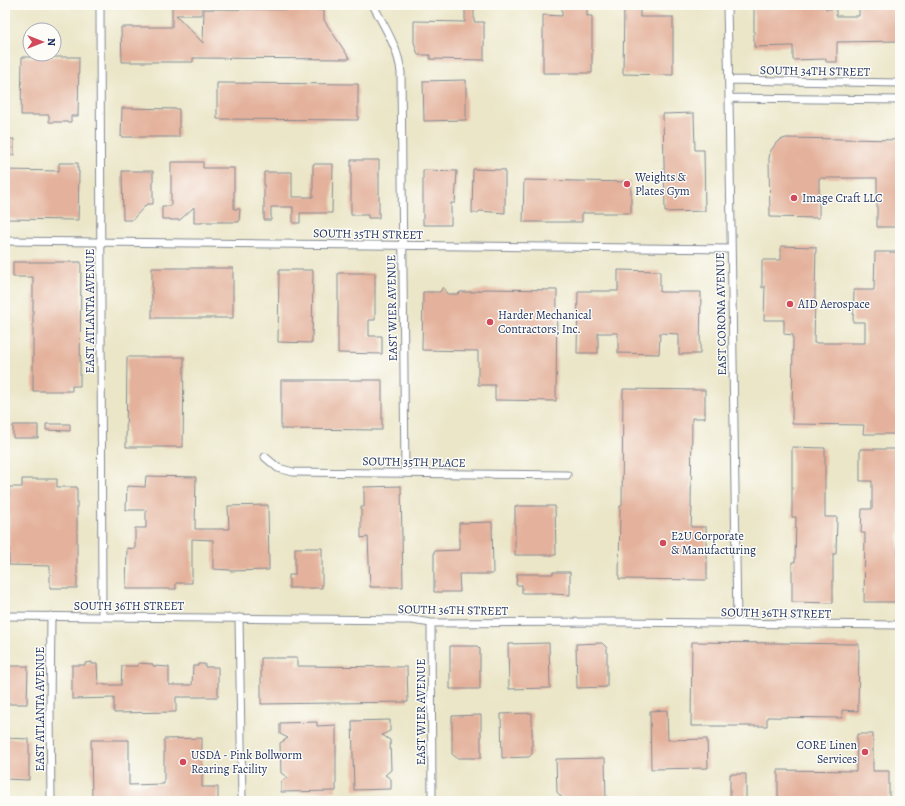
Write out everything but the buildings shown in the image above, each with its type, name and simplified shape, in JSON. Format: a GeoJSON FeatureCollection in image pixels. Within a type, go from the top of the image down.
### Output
{"type":"FeatureCollection","features":[{"type":"Feature","properties":{"kind":"street","name":"EAST ATLANTA AVENUE"},"geometry":{"type":"LineString","coordinates":[[100,5],[102,617]]}},
{"type":"Feature","properties":{"kind":"street","name":"EAST WIER AVENUE"},"geometry":{"type":"LineString","coordinates":[[373,5],[392,41],[400,65],[402,91],[402,246],[405,473]]}},
{"type":"Feature","properties":{"kind":"street","name":"EAST CORONA AVENUE"},"geometry":{"type":"LineString","coordinates":[[727,5],[737,623]]}},
{"type":"Feature","properties":{"kind":"street","name":"SOUTH 34TH STREET"},"geometry":{"type":"LineString","coordinates":[[729,80],[900,83]]}},
{"type":"Feature","properties":{"kind":"street"},"geometry":{"type":"LineString","coordinates":[[729,98],[900,100]]}},
{"type":"Feature","properties":{"kind":"street","name":"SOUTH 35TH STREET"},"geometry":{"type":"LineString","coordinates":[[5,241],[731,249]]}},
{"type":"Feature","properties":{"kind":"street","name":"SOUTH 35TH PLACE"},"geometry":{"type":"LineString","coordinates":[[265,457],[278,468],[293,472],[567,476]]}},
{"type":"Feature","properties":{"kind":"street","name":"SOUTH 36TH STREET"},"geometry":{"type":"LineString","coordinates":[[5,616],[412,620],[431,623],[623,622],[900,625]]}},
{"type":"Feature","properties":{"kind":"street","name":"EAST ATLANTA AVENUE"},"geometry":{"type":"LineString","coordinates":[[51,616],[51,801]]}},
{"type":"Feature","properties":{"kind":"street"},"geometry":{"type":"LineString","coordinates":[[239,618],[242,801]]}},
{"type":"Feature","properties":{"kind":"street","name":"EAST WIER AVENUE"},"geometry":{"type":"LineString","coordinates":[[431,623],[432,801]]}},
{"type":"Feature","properties":{"kind":"place","name":"Weights & Plates Gym"},"geometry":{"type":"Point","coordinates":[627,184]}},
{"type":"Feature","properties":{"kind":"place","name":"Image Craft LLC"},"geometry":{"type":"Point","coordinates":[794,198]}},
{"type":"Feature","properties":{"kind":"place","name":"AID Aerospace"},"geometry":{"type":"Point","coordinates":[790,304]}},
{"type":"Feature","properties":{"kind":"place","name":"Harder Mechanical Contractors, Inc."},"geometry":{"type":"Point","coordinates":[490,322]}},
{"type":"Feature","properties":{"kind":"place","name":"E2U Corporate & Manufacturing"},"geometry":{"type":"Point","coordinates":[663,543]}},
{"type":"Feature","properties":{"kind":"place","name":"CORE Linen Services"},"geometry":{"type":"Point","coordinates":[865,752]}},
{"type":"Feature","properties":{"kind":"place","name":"USDA - Pink Bollworm Rearing Facility"},"geometry":{"type":"Point","coordinates":[183,762]}}]}
